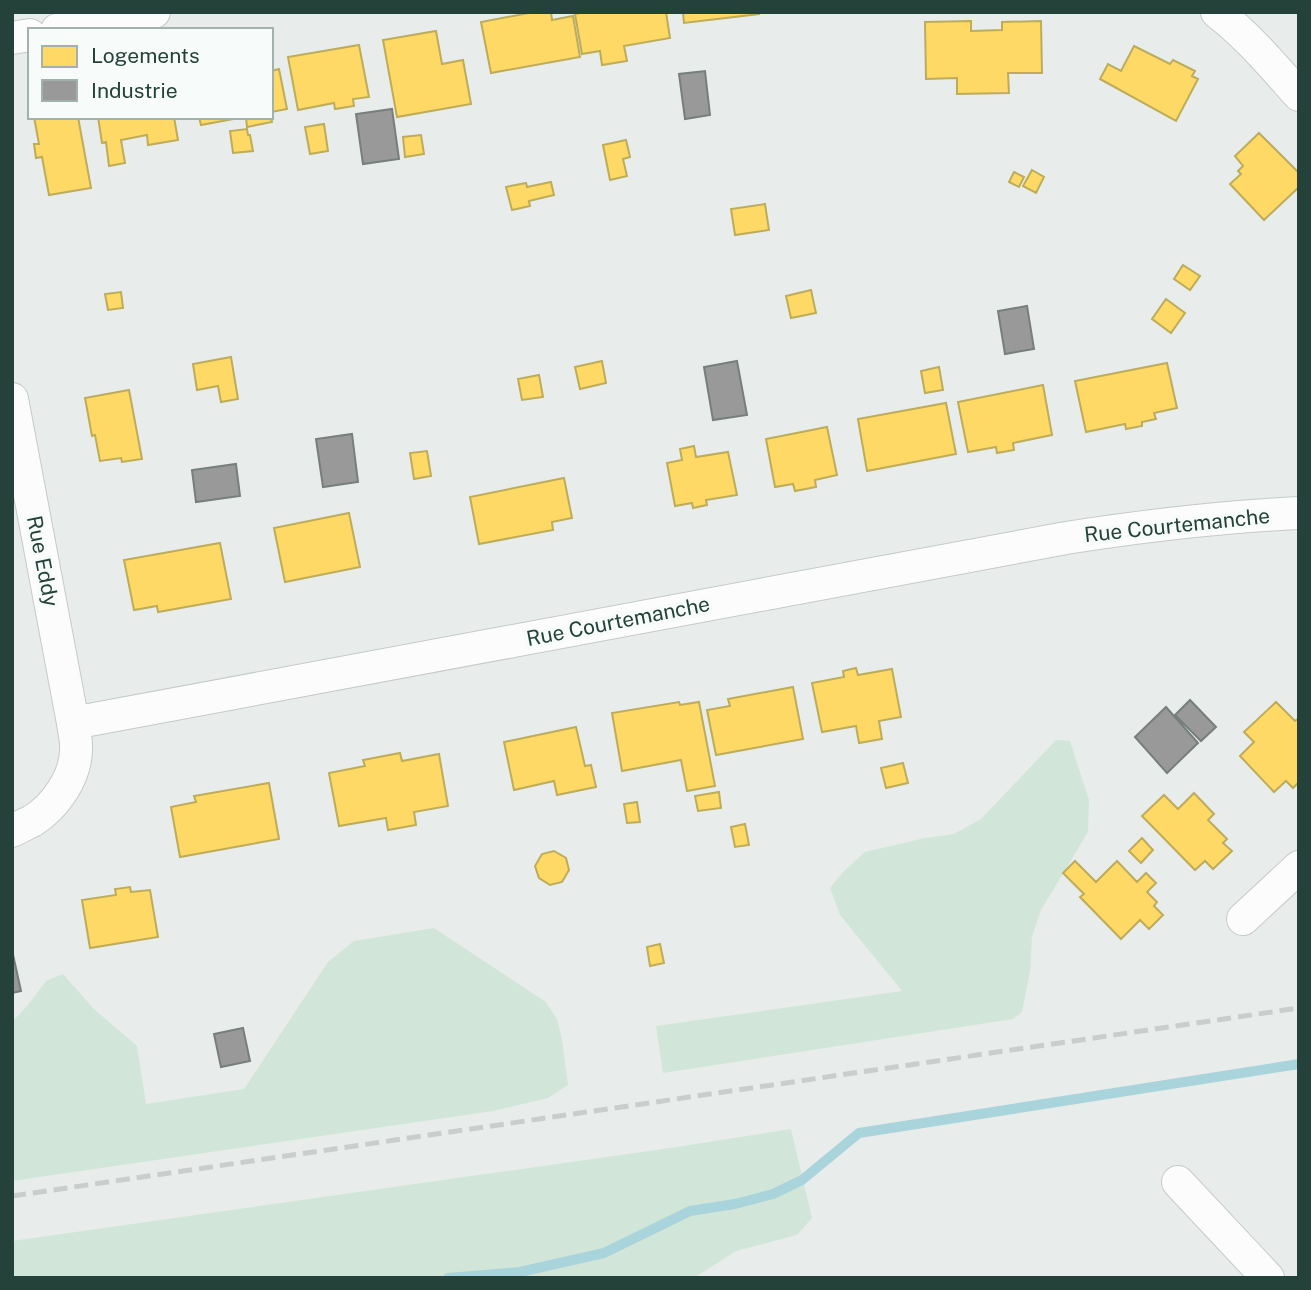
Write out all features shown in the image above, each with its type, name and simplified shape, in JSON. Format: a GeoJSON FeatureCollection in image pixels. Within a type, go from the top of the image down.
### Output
{"type":"FeatureCollection","features":[{"type":"Feature","properties":{"kind":"street"},"geometry":{"type":"LineString","coordinates":[[69,28],[154,12]]}},
{"type":"Feature","properties":{"kind":"street"},"geometry":{"type":"LineString","coordinates":[[1217,12],[1235,25],[1299,95]]}},
{"type":"Feature","properties":{"kind":"street","name":"Rue Eddy"},"geometry":{"type":"LineString","coordinates":[[12,399],[15,432],[74,723]]}},
{"type":"Feature","properties":{"kind":"street","name":"Rue Courtemanche"},"geometry":{"type":"LineString","coordinates":[[74,723],[1066,538],[1178,522],[1299,513]]}},
{"type":"Feature","properties":{"kind":"street"},"geometry":{"type":"LineString","coordinates":[[12,831],[34,820],[62,791],[71,773],[76,752],[74,723]]}},
{"type":"Feature","properties":{"kind":"street"},"geometry":{"type":"LineString","coordinates":[[1242,919],[1299,867]]}},
{"type":"Feature","properties":{"kind":"street"},"geometry":{"type":"LineString","coordinates":[[1178,1182],[1268,1278]]}},
{"type":"Feature","properties":{"kind":"green space"},"geometry":{"type":"Polygon","coordinates":[[[1056,740],[1070,741],[1089,800],[1088,832],[1041,910],[1032,937],[1030,972],[1022,1012],[1013,1019],[663,1073],[656,1026],[902,991],[840,915],[830,888],[865,852],[954,834],[981,819],[1056,740]]]}},
{"type":"Feature","properties":{"kind":"green space"},"geometry":{"type":"Polygon","coordinates":[[[434,928],[546,1002],[557,1019],[568,1085],[548,1098],[493,1111],[12,1181],[12,1022],[46,981],[63,974],[94,1009],[137,1046],[146,1104],[244,1089],[328,962],[354,941],[434,928]]]}},
{"type":"Feature","properties":{"kind":"green space"},"geometry":{"type":"Polygon","coordinates":[[[791,1129],[812,1218],[797,1235],[736,1251],[694,1278],[12,1278],[12,1241],[791,1129]]]}},
{"type":"Feature","properties":{"kind":"building: Logements"},"geometry":{"type":"Polygon","coordinates":[[[534,12],[551,12],[552,20],[573,16],[580,57],[491,73],[481,22],[534,12]]]}},
{"type":"Feature","properties":{"kind":"building: Logements"},"geometry":{"type":"Polygon","coordinates":[[[666,12],[670,38],[624,46],[627,61],[602,65],[600,51],[582,54],[575,14],[666,12]]]}},
{"type":"Feature","properties":{"kind":"building: Logements"},"geometry":{"type":"Polygon","coordinates":[[[683,12],[759,12],[759,14],[684,23],[683,12]]]}},
{"type":"Feature","properties":{"kind":"building: Logements"},"geometry":{"type":"Polygon","coordinates":[[[971,21],[971,31],[1002,30],[1002,22],[1041,21],[1042,73],[1008,73],[1009,93],[957,94],[957,78],[926,79],[925,22],[971,21]]]}},
{"type":"Feature","properties":{"kind":"building: Logements"},"geometry":{"type":"Polygon","coordinates":[[[436,31],[442,64],[463,60],[471,104],[397,117],[383,40],[436,31]]]}},
{"type":"Feature","properties":{"kind":"building: Logements"},"geometry":{"type":"Polygon","coordinates":[[[359,45],[369,97],[353,99],[354,106],[335,109],[334,103],[298,110],[288,57],[359,45]]]}},
{"type":"Feature","properties":{"kind":"building: Logements"},"geometry":{"type":"Polygon","coordinates":[[[1134,46],[1170,64],[1173,60],[1195,71],[1192,76],[1198,79],[1176,121],[1100,79],[1108,64],[1121,71],[1134,46]]]}},
{"type":"Feature","properties":{"kind":"building: Logements"},"geometry":{"type":"Polygon","coordinates":[[[279,69],[287,109],[273,112],[273,70],[279,69]]]}},
{"type":"Feature","properties":{"kind":"building: Logements"},"geometry":{"type":"Polygon","coordinates":[[[34,119],[78,119],[91,188],[49,195],[42,157],[36,158],[34,144],[39,144],[34,119]]]}},
{"type":"Feature","properties":{"kind":"building: Logements"},"geometry":{"type":"Polygon","coordinates":[[[98,119],[174,119],[178,140],[148,145],[147,135],[121,140],[125,163],[109,166],[106,142],[102,143],[98,119]]]}},
{"type":"Feature","properties":{"kind":"building: Logements"},"geometry":{"type":"Polygon","coordinates":[[[200,119],[233,119],[201,125],[200,119]]]}},
{"type":"Feature","properties":{"kind":"building: Logements"},"geometry":{"type":"Polygon","coordinates":[[[246,119],[271,119],[272,122],[247,127],[246,119]]]}},
{"type":"Feature","properties":{"kind":"building: Logements"},"geometry":{"type":"Polygon","coordinates":[[[324,124],[328,151],[310,154],[305,127],[324,124]]]}},
{"type":"Feature","properties":{"kind":"building: Logements"},"geometry":{"type":"Polygon","coordinates":[[[247,129],[253,151],[233,153],[230,131],[247,129]]]}},
{"type":"Feature","properties":{"kind":"building: Logements"},"geometry":{"type":"Polygon","coordinates":[[[1259,133],[1299,173],[1299,187],[1264,220],[1230,184],[1241,174],[1238,171],[1243,166],[1235,156],[1259,133]]]}},
{"type":"Feature","properties":{"kind":"building: Logements"},"geometry":{"type":"Polygon","coordinates":[[[421,135],[424,154],[405,157],[403,137],[421,135]]]}},
{"type":"Feature","properties":{"kind":"building: Logements"},"geometry":{"type":"Polygon","coordinates":[[[626,140],[630,157],[623,159],[627,176],[610,180],[603,145],[626,140]]]}},
{"type":"Feature","properties":{"kind":"building: Logements"},"geometry":{"type":"Polygon","coordinates":[[[1032,170],[1044,177],[1036,193],[1023,186],[1032,170]]]}},
{"type":"Feature","properties":{"kind":"building: Logements"},"geometry":{"type":"Polygon","coordinates":[[[1014,172],[1024,177],[1019,187],[1009,182],[1014,172]]]}},
{"type":"Feature","properties":{"kind":"building: Logements"},"geometry":{"type":"Polygon","coordinates":[[[551,182],[554,195],[529,201],[530,206],[512,210],[506,187],[526,183],[527,187],[551,182]]]}},
{"type":"Feature","properties":{"kind":"building: Logements"},"geometry":{"type":"Polygon","coordinates":[[[765,204],[769,230],[735,235],[731,209],[765,204]]]}},
{"type":"Feature","properties":{"kind":"building: Logements"},"geometry":{"type":"Polygon","coordinates":[[[1183,265],[1200,276],[1190,290],[1174,279],[1183,265]]]}},
{"type":"Feature","properties":{"kind":"building: Logements"},"geometry":{"type":"Polygon","coordinates":[[[811,290],[816,313],[791,318],[786,296],[811,290]]]}},
{"type":"Feature","properties":{"kind":"building: Logements"},"geometry":{"type":"Polygon","coordinates":[[[121,292],[123,308],[108,310],[105,294],[121,292]]]}},
{"type":"Feature","properties":{"kind":"building: Logements"},"geometry":{"type":"Polygon","coordinates":[[[1166,299],[1185,313],[1171,333],[1152,319],[1166,299]]]}},
{"type":"Feature","properties":{"kind":"building: Logements"},"geometry":{"type":"Polygon","coordinates":[[[231,357],[238,399],[221,402],[218,386],[197,390],[193,364],[231,357]]]}},
{"type":"Feature","properties":{"kind":"building: Logements"},"geometry":{"type":"Polygon","coordinates":[[[602,361],[606,383],[580,389],[575,367],[602,361]]]}},
{"type":"Feature","properties":{"kind":"building: Logements"},"geometry":{"type":"Polygon","coordinates":[[[1167,363],[1177,408],[1154,413],[1156,419],[1142,422],[1142,426],[1126,429],[1125,424],[1086,432],[1075,381],[1167,363]]]}},
{"type":"Feature","properties":{"kind":"building: Logements"},"geometry":{"type":"Polygon","coordinates":[[[939,367],[943,390],[925,393],[921,371],[939,367]]]}},
{"type":"Feature","properties":{"kind":"building: Logements"},"geometry":{"type":"Polygon","coordinates":[[[539,375],[543,397],[522,400],[518,379],[539,375]]]}},
{"type":"Feature","properties":{"kind":"building: Logements"},"geometry":{"type":"Polygon","coordinates":[[[1043,385],[1052,435],[1013,443],[1014,450],[997,453],[996,447],[968,452],[958,402],[1043,385]]]}},
{"type":"Feature","properties":{"kind":"building: Logements"},"geometry":{"type":"Polygon","coordinates":[[[129,390],[142,459],[100,461],[85,398],[129,390]]]}},
{"type":"Feature","properties":{"kind":"building: Logements"},"geometry":{"type":"Polygon","coordinates":[[[946,403],[956,454],[867,471],[858,419],[946,403]]]}},
{"type":"Feature","properties":{"kind":"building: Logements"},"geometry":{"type":"Polygon","coordinates":[[[827,427],[837,475],[815,480],[816,487],[795,491],[793,484],[775,487],[766,439],[827,427]]]}},
{"type":"Feature","properties":{"kind":"building: Logements"},"geometry":{"type":"Polygon","coordinates":[[[694,446],[696,457],[728,452],[737,495],[706,500],[707,505],[693,508],[692,503],[675,506],[667,463],[682,460],[680,449],[694,446]]]}},
{"type":"Feature","properties":{"kind":"building: Logements"},"geometry":{"type":"Polygon","coordinates":[[[427,451],[431,476],[414,479],[410,453],[427,451]]]}},
{"type":"Feature","properties":{"kind":"building: Logements"},"geometry":{"type":"Polygon","coordinates":[[[564,478],[572,518],[552,522],[553,530],[479,544],[470,497],[564,478]]]}},
{"type":"Feature","properties":{"kind":"building: Logements"},"geometry":{"type":"Polygon","coordinates":[[[349,513],[360,567],[285,582],[274,528],[349,513]]]}},
{"type":"Feature","properties":{"kind":"building: Logements"},"geometry":{"type":"Polygon","coordinates":[[[220,543],[231,599],[158,612],[157,606],[134,610],[124,560],[220,543]]]}},
{"type":"Feature","properties":{"kind":"building: Logements"},"geometry":{"type":"Polygon","coordinates":[[[856,668],[858,675],[892,669],[901,717],[879,721],[882,739],[859,743],[856,726],[822,732],[812,683],[844,677],[843,671],[856,668]]]}},
{"type":"Feature","properties":{"kind":"building: Logements"},"geometry":{"type":"Polygon","coordinates":[[[793,687],[803,739],[716,755],[707,710],[730,706],[728,699],[793,687]]]}},
{"type":"Feature","properties":{"kind":"building: Logements"},"geometry":{"type":"Polygon","coordinates":[[[679,702],[680,705],[699,702],[715,786],[687,791],[681,760],[622,771],[612,713],[679,702]]]}},
{"type":"Feature","properties":{"kind":"building: Logements"},"geometry":{"type":"Polygon","coordinates":[[[1276,702],[1295,721],[1299,718],[1299,782],[1293,788],[1286,781],[1274,792],[1240,756],[1254,742],[1244,732],[1276,702]]]}},
{"type":"Feature","properties":{"kind":"building: Logements"},"geometry":{"type":"Polygon","coordinates":[[[576,727],[585,766],[591,765],[596,787],[557,795],[554,781],[514,790],[504,742],[576,727]]]}},
{"type":"Feature","properties":{"kind":"building: Logements"},"geometry":{"type":"Polygon","coordinates":[[[400,753],[402,761],[439,754],[448,806],[414,812],[416,825],[388,830],[386,818],[339,826],[329,773],[365,766],[363,760],[400,753]]]}},
{"type":"Feature","properties":{"kind":"building: Logements"},"geometry":{"type":"Polygon","coordinates":[[[903,763],[908,783],[886,788],[881,768],[903,763]]]}},
{"type":"Feature","properties":{"kind":"building: Logements"},"geometry":{"type":"Polygon","coordinates":[[[269,783],[279,839],[180,857],[171,807],[196,802],[194,796],[269,783]]]}},
{"type":"Feature","properties":{"kind":"building: Logements"},"geometry":{"type":"Polygon","coordinates":[[[719,792],[721,808],[698,811],[695,796],[719,792]]]}},
{"type":"Feature","properties":{"kind":"building: Logements"},"geometry":{"type":"Polygon","coordinates":[[[1194,793],[1214,814],[1208,820],[1227,839],[1223,843],[1232,851],[1213,869],[1205,861],[1195,870],[1142,816],[1164,795],[1178,809],[1194,793]]]}},
{"type":"Feature","properties":{"kind":"building: Logements"},"geometry":{"type":"Polygon","coordinates":[[[637,802],[640,822],[627,823],[624,804],[637,802]]]}},
{"type":"Feature","properties":{"kind":"building: Logements"},"geometry":{"type":"Polygon","coordinates":[[[745,824],[749,845],[735,847],[731,827],[745,824]]]}},
{"type":"Feature","properties":{"kind":"building: Logements"},"geometry":{"type":"Polygon","coordinates":[[[1142,838],[1153,850],[1141,863],[1129,851],[1142,838]]]}},
{"type":"Feature","properties":{"kind":"building: Logements"},"geometry":{"type":"Polygon","coordinates":[[[554,851],[566,858],[569,870],[562,882],[550,885],[539,878],[535,866],[542,854],[554,851]]]}},
{"type":"Feature","properties":{"kind":"building: Logements"},"geometry":{"type":"Polygon","coordinates":[[[1075,861],[1096,882],[1117,861],[1137,882],[1146,873],[1156,883],[1147,892],[1157,902],[1154,906],[1163,915],[1149,929],[1140,920],[1121,939],[1080,897],[1084,894],[1063,873],[1075,861]]]}},
{"type":"Feature","properties":{"kind":"building: Logements"},"geometry":{"type":"Polygon","coordinates":[[[130,887],[131,892],[150,890],[158,937],[90,948],[82,900],[116,895],[115,889],[130,887]]]}},
{"type":"Feature","properties":{"kind":"building: Logements"},"geometry":{"type":"Polygon","coordinates":[[[660,944],[664,963],[650,966],[647,947],[660,944]]]}},
{"type":"Feature","properties":{"kind":"building: Industrie"},"geometry":{"type":"Polygon","coordinates":[[[705,71],[710,115],[685,119],[679,74],[705,71]]]}},
{"type":"Feature","properties":{"kind":"building: Industrie"},"geometry":{"type":"Polygon","coordinates":[[[392,109],[399,159],[363,164],[356,114],[392,109]]]}},
{"type":"Feature","properties":{"kind":"building: Industrie"},"geometry":{"type":"Polygon","coordinates":[[[1027,306],[1034,349],[1005,354],[998,311],[1027,306]]]}},
{"type":"Feature","properties":{"kind":"building: Industrie"},"geometry":{"type":"Polygon","coordinates":[[[737,361],[747,415],[713,420],[704,367],[737,361]]]}},
{"type":"Feature","properties":{"kind":"building: Industrie"},"geometry":{"type":"Polygon","coordinates":[[[352,434],[358,482],[323,487],[316,439],[352,434]]]}},
{"type":"Feature","properties":{"kind":"building: Industrie"},"geometry":{"type":"Polygon","coordinates":[[[236,464],[240,496],[196,502],[192,470],[236,464]]]}},
{"type":"Feature","properties":{"kind":"building: Industrie"},"geometry":{"type":"Polygon","coordinates":[[[1190,700],[1216,727],[1201,741],[1175,715],[1190,700]]]}},
{"type":"Feature","properties":{"kind":"building: Industrie"},"geometry":{"type":"Polygon","coordinates":[[[1166,707],[1198,743],[1167,773],[1135,737],[1166,707]]]}},
{"type":"Feature","properties":{"kind":"building: Industrie"},"geometry":{"type":"Polygon","coordinates":[[[12,950],[21,991],[12,993],[12,950]]]}},
{"type":"Feature","properties":{"kind":"building: Industrie"},"geometry":{"type":"Polygon","coordinates":[[[243,1028],[250,1061],[221,1067],[214,1034],[243,1028]]]}},
{"type":"Feature","properties":{"kind":"waterway"},"geometry":{"type":"LineString","coordinates":[[448,1278],[520,1272],[604,1253],[690,1211],[735,1204],[773,1194],[802,1180],[859,1133],[1299,1064]]}},
{"type":"Feature","properties":{"kind":"railway"},"geometry":{"type":"LineString","coordinates":[[12,1196],[1299,1008]]}}]}
